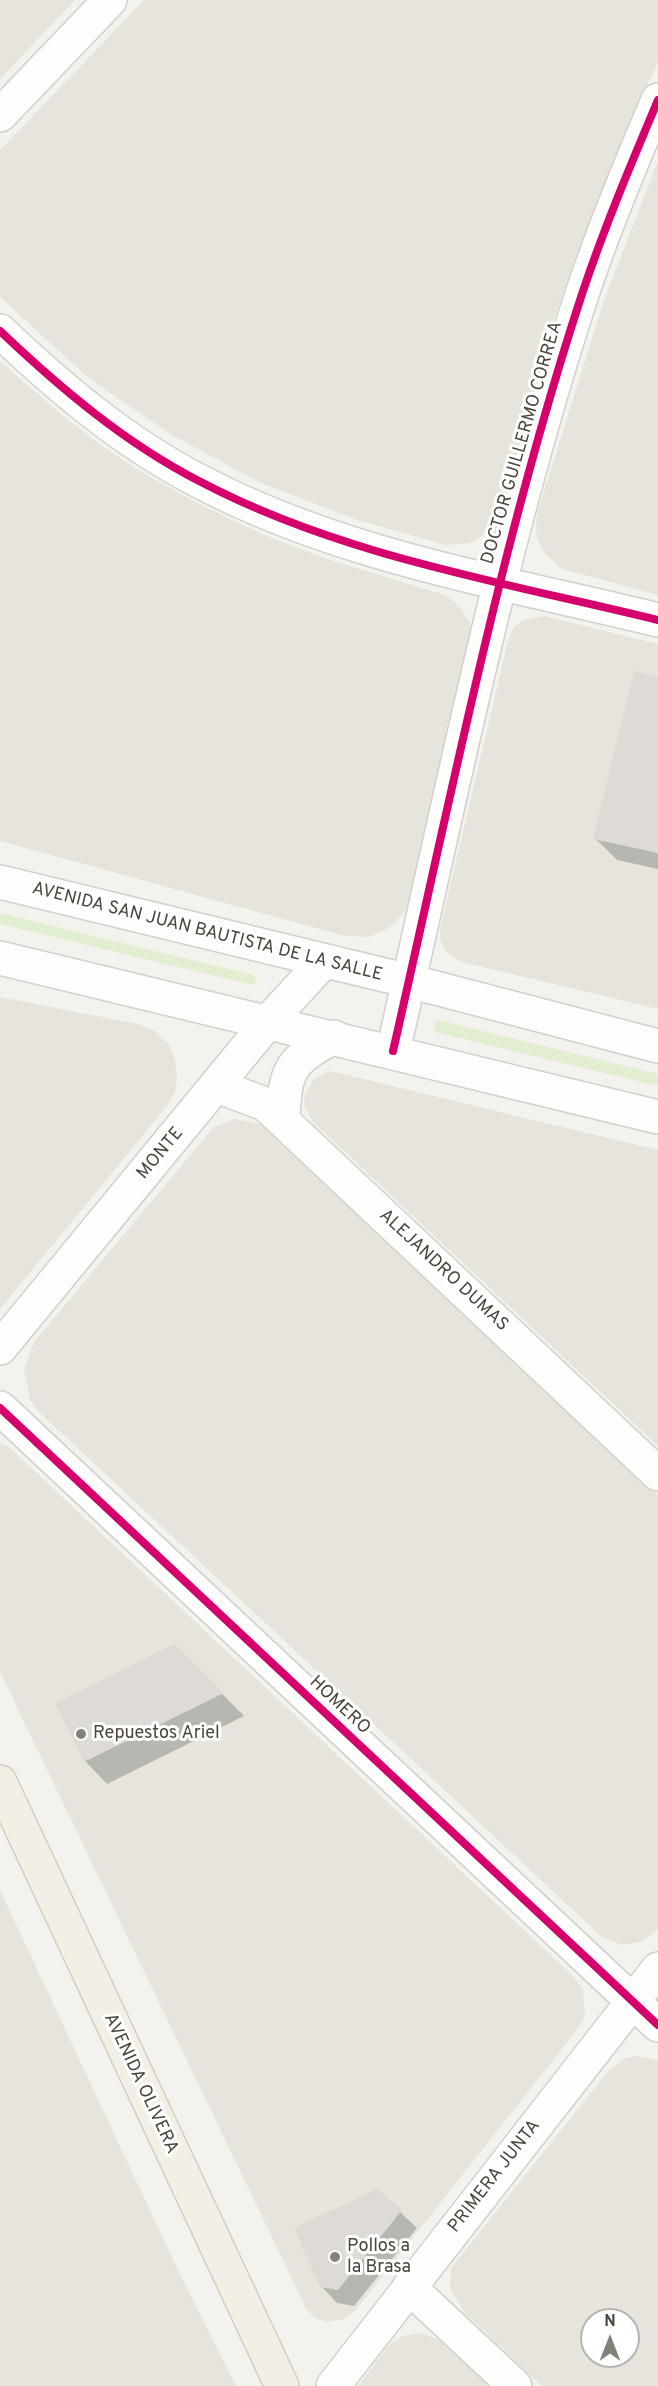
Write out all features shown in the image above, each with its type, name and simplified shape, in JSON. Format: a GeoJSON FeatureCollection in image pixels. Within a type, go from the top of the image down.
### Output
{"type":"FeatureCollection","features":[{"type":"Feature","properties":{"kind":"main road","name":"AVENIDA OLIVERA"},"geometry":{"type":"LineString","coordinates":[[0,1782],[282,2386]]}},
{"type":"Feature","properties":{"kind":"street"},"geometry":{"type":"LineString","coordinates":[[0,115],[110,0]]}},
{"type":"Feature","properties":{"kind":"street","name":"DOCTOR GUILLERMO CORREA"},"geometry":{"type":"LineString","coordinates":[[393,1051],[500,582],[558,367],[583,291],[658,100]]}},
{"type":"Feature","properties":{"kind":"street"},"geometry":{"type":"LineString","coordinates":[[0,331],[54,382],[150,453],[198,481],[262,512],[331,537],[429,566],[658,620]]}},
{"type":"Feature","properties":{"kind":"street","name":"AVENIDA SAN JUAN BAUTISTA DE LA SALLE"},"geometry":{"type":"LineString","coordinates":[[0,882],[323,963],[409,981],[658,1046]]}},
{"type":"Feature","properties":{"kind":"street"},"geometry":{"type":"LineString","coordinates":[[0,958],[393,1051],[658,1117]]}},
{"type":"Feature","properties":{"kind":"street","name":"MONTE"},"geometry":{"type":"LineString","coordinates":[[0,1348],[268,1022],[323,963]]}},
{"type":"Feature","properties":{"kind":"street"},"geometry":{"type":"LineString","coordinates":[[283,1120],[284,1090],[293,1064],[308,1051],[334,1037]]}},
{"type":"Feature","properties":{"kind":"street","name":"ALEJANDRO DUMAS"},"geometry":{"type":"LineString","coordinates":[[217,1086],[265,1104],[658,1474]]}},
{"type":"Feature","properties":{"kind":"street","name":"HOMERO"},"geometry":{"type":"LineString","coordinates":[[0,1408],[658,2025]]}},
{"type":"Feature","properties":{"kind":"street","name":"PRIMERA JUNTA"},"geometry":{"type":"LineString","coordinates":[[333,2386],[658,1969]]}},
{"type":"Feature","properties":{"kind":"street"},"geometry":{"type":"LineString","coordinates":[[409,2287],[515,2386]]}},
{"type":"Feature","properties":{"kind":"shaded area"},"geometry":{"type":"Polygon","coordinates":[[[0,0],[75,0],[0,79],[0,0]]]}},
{"type":"Feature","properties":{"kind":"shaded area"},"geometry":{"type":"Polygon","coordinates":[[[144,0],[658,0],[658,62],[624,135],[577,253],[549,333],[497,516],[480,538],[471,543],[446,545],[357,520],[259,482],[172,435],[113,395],[83,373],[0,297],[0,150],[144,0]]]}},
{"type":"Feature","properties":{"kind":"shaded area"},"geometry":{"type":"Polygon","coordinates":[[[658,161],[658,595],[562,569],[544,553],[537,538],[536,528],[537,514],[604,300],[658,161]]]}},
{"type":"Feature","properties":{"kind":"shaded area"},"geometry":{"type":"Polygon","coordinates":[[[0,361],[57,411],[102,446],[141,472],[203,506],[264,535],[327,559],[445,595],[461,608],[471,625],[472,640],[410,899],[404,913],[389,928],[369,937],[345,936],[0,841],[0,361]]]}},
{"type":"Feature","properties":{"kind":"shaded area"},"geometry":{"type":"Polygon","coordinates":[[[544,616],[658,644],[658,1009],[462,962],[446,952],[440,940],[440,929],[508,641],[514,627],[523,620],[544,616]]]}},
{"type":"Feature","properties":{"kind":"shaded area"},"geometry":{"type":"Polygon","coordinates":[[[0,997],[138,1024],[153,1030],[169,1045],[175,1060],[177,1077],[175,1092],[167,1106],[0,1309],[0,997]]]}},
{"type":"Feature","properties":{"kind":"shaded area"},"geometry":{"type":"Polygon","coordinates":[[[330,1071],[658,1150],[658,1446],[313,1122],[304,1104],[305,1095],[314,1079],[330,1071]]]}},
{"type":"Feature","properties":{"kind":"shaded area"},"geometry":{"type":"Polygon","coordinates":[[[234,1119],[260,1124],[658,1495],[658,1929],[641,1942],[622,1945],[602,1937],[38,1411],[30,1400],[24,1370],[34,1342],[213,1128],[234,1119]]]}},
{"type":"Feature","properties":{"kind":"shaded area"},"geometry":{"type":"Polygon","coordinates":[[[0,1443],[10,1448],[573,1976],[583,1990],[585,2015],[580,2026],[355,2311],[344,2319],[326,2322],[314,2317],[306,2308],[0,1672],[0,1443]]]}},
{"type":"Feature","properties":{"kind":"shaded area"},"geometry":{"type":"Polygon","coordinates":[[[0,1890],[176,2266],[236,2386],[0,2386],[0,1890]]]}},
{"type":"Feature","properties":{"kind":"shaded area"},"geometry":{"type":"Polygon","coordinates":[[[635,2056],[658,2060],[658,2386],[542,2386],[465,2313],[450,2288],[451,2268],[609,2070],[625,2058],[635,2056]]]}},
{"type":"Feature","properties":{"kind":"shaded area"},"geometry":{"type":"Polygon","coordinates":[[[419,2333],[441,2340],[492,2386],[358,2386],[390,2344],[403,2336],[419,2333]]]}},
{"type":"Feature","properties":{"kind":"green space"},"geometry":{"type":"Polygon","coordinates":[[[0,913],[253,975],[257,980],[253,985],[0,924],[0,913]]]}},
{"type":"Feature","properties":{"kind":"green space"},"geometry":{"type":"Polygon","coordinates":[[[438,1020],[658,1074],[658,1086],[435,1032],[433,1024],[438,1020]]]}},
{"type":"Feature","properties":{"kind":"building"},"geometry":{"type":"Polygon","coordinates":[[[634,671],[658,677],[658,853],[593,839],[634,671]]]}},
{"type":"Feature","properties":{"kind":"building"},"geometry":{"type":"Polygon","coordinates":[[[175,1644],[224,1693],[84,1762],[55,1703],[175,1644]]]}},
{"type":"Feature","properties":{"kind":"building","name":"Pollos a la Brasa"},"geometry":{"type":"Polygon","coordinates":[[[377,2189],[402,2210],[338,2290],[320,2287],[294,2228],[377,2189]]]}},
{"type":"Feature","properties":{"kind":"cycle path"},"geometry":{"type":"LineString","coordinates":[[393,1051],[479,670],[526,481],[590,269],[658,100]]}},
{"type":"Feature","properties":{"kind":"cycle path"},"geometry":{"type":"LineString","coordinates":[[0,331],[46,373],[119,432],[172,466],[253,507],[366,548],[482,579],[658,620]]}},
{"type":"Feature","properties":{"kind":"cycle path"},"geometry":{"type":"LineString","coordinates":[[0,1408],[658,2025]]}},
{"type":"Feature","properties":{"kind":"place","name":"Repuestos Ariel"},"geometry":{"type":"Point","coordinates":[81,1734]}},
{"type":"Feature","properties":{"kind":"place","name":"Pollos a la Brasa"},"geometry":{"type":"Point","coordinates":[335,2257]}}]}
